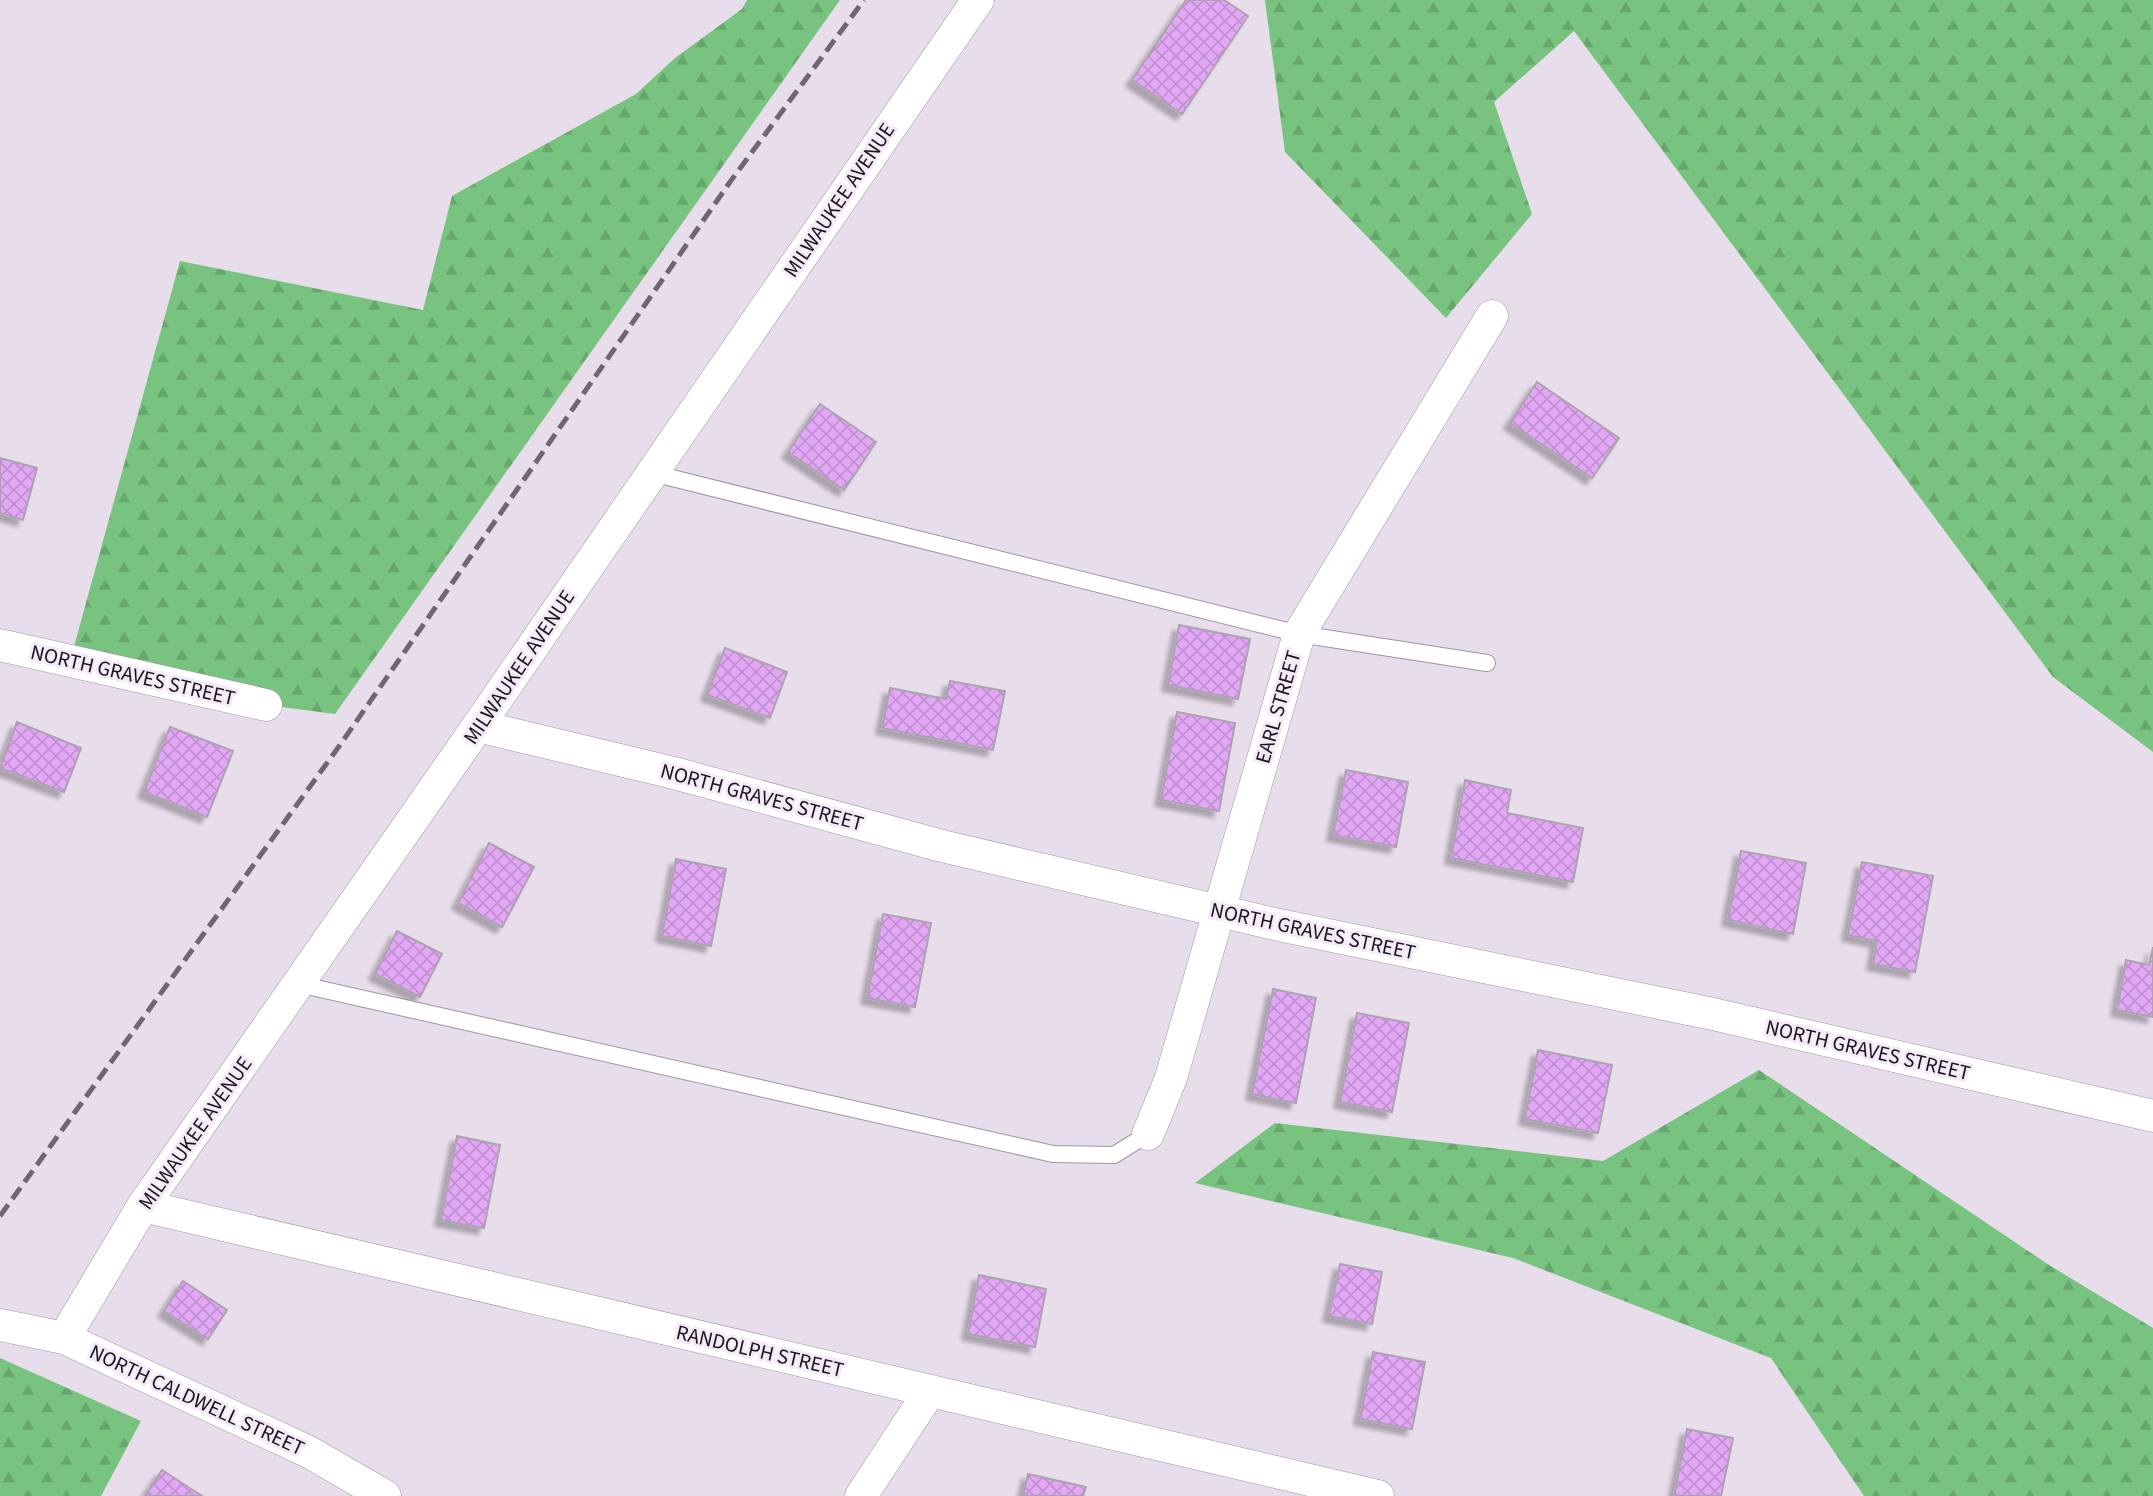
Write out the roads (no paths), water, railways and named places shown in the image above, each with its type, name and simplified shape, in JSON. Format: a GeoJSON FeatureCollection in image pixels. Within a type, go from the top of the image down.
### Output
{"type":"FeatureCollection","features":[{"type":"Feature","properties":{"kind":"street","name":"MILWAUKEE AVENUE"},"geometry":{"type":"LineString","coordinates":[[64,1338],[143,1206],[478,726],[978,0]]}},
{"type":"Feature","properties":{"kind":"street","name":"EARL STREET"},"geometry":{"type":"LineString","coordinates":[[1148,1134],[1171,1078],[1300,634],[1492,316]]}},
{"type":"Feature","properties":{"kind":"street","name":"NORTH GRAVES STREET"},"geometry":{"type":"LineString","coordinates":[[0,645],[266,705]]}},
{"type":"Feature","properties":{"kind":"street","name":"NORTH GRAVES STREET"},"geometry":{"type":"LineString","coordinates":[[478,726],[674,773],[942,846],[1219,911],[1713,1014],[2153,1116]]}},
{"type":"Feature","properties":{"kind":"street","name":"RANDOLPH STREET"},"geometry":{"type":"LineString","coordinates":[[143,1206],[1378,1496]]}},
{"type":"Feature","properties":{"kind":"street","name":"NORTH CALDWELL STREET"},"geometry":{"type":"LineString","coordinates":[[0,1325],[64,1338],[309,1452],[385,1496]]}},
{"type":"Feature","properties":{"kind":"street"},"geometry":{"type":"LineString","coordinates":[[861,1496],[930,1391]]}},
{"type":"Feature","properties":{"kind":"lane"},"geometry":{"type":"LineString","coordinates":[[652,473],[1300,634],[1487,663]]}},
{"type":"Feature","properties":{"kind":"lane"},"geometry":{"type":"LineString","coordinates":[[298,984],[1053,1154],[1114,1154],[1148,1134]]}},
{"type":"Feature","properties":{"kind":"railway"},"geometry":{"type":"LineString","coordinates":[[0,1216],[340,745],[730,182],[864,0]]}}]}
